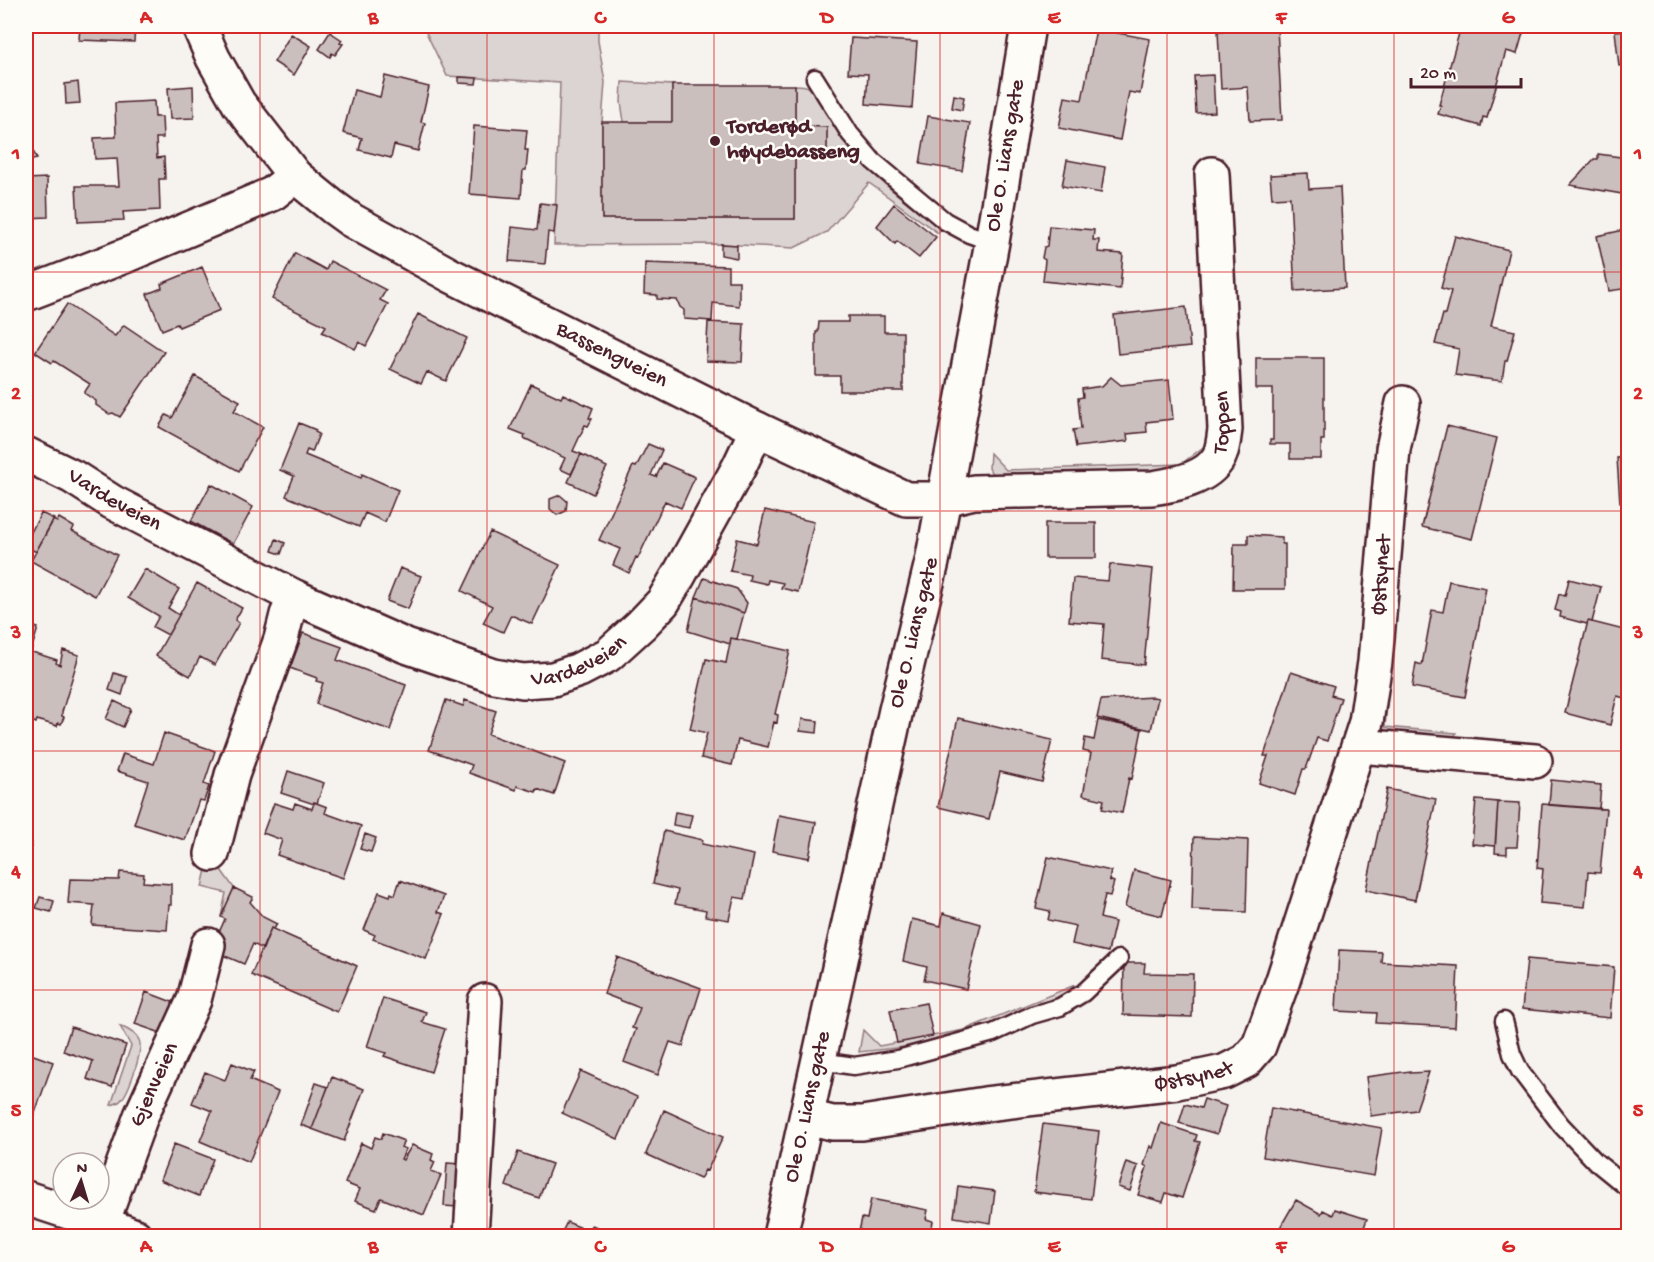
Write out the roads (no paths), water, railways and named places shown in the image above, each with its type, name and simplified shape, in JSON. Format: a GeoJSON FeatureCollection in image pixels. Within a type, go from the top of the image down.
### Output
{"type":"FeatureCollection","features":[{"type":"Feature","properties":{"kind":"street","name":"Bassengveien"},"geometry":{"type":"LineString","coordinates":[[199,26],[239,104],[295,176],[351,220],[450,275],[757,429],[906,499],[944,499]]}},
{"type":"Feature","properties":{"kind":"street","name":"Ole O. Lians gate"},"geometry":{"type":"LineString","coordinates":[[780,1236],[896,710],[932,562],[992,242],[1028,26]]}},
{"type":"Feature","properties":{"kind":"street","name":"Toppen"},"geometry":{"type":"LineString","coordinates":[[944,499],[974,492],[1169,486],[1195,477],[1213,465],[1219,457],[1225,429],[1212,174]]}},
{"type":"Feature","properties":{"kind":"street"},"geometry":{"type":"LineString","coordinates":[[26,294],[127,255],[272,194],[295,176]]}},
{"type":"Feature","properties":{"kind":"street","name":"Østsynet"},"geometry":{"type":"LineString","coordinates":[[807,1117],[832,1123],[862,1123],[985,1104],[1177,1082],[1224,1072],[1246,1060],[1259,1046],[1359,746],[1372,688],[1393,449],[1403,403]]}},
{"type":"Feature","properties":{"kind":"street","name":"Vardeveien"},"geometry":{"type":"LineString","coordinates":[[27,458],[73,477],[112,502],[295,597],[406,646],[494,676],[523,681],[553,678],[579,670],[608,655],[663,602],[739,467],[757,429]]}},
{"type":"Feature","properties":{"kind":"street"},"geometry":{"type":"LineString","coordinates":[[212,854],[232,775],[281,639],[286,615],[295,597]]}},
{"type":"Feature","properties":{"kind":"street"},"geometry":{"type":"LineString","coordinates":[[1359,746],[1535,761]]}},
{"type":"Feature","properties":{"kind":"street","name":"Gjenveien"},"geometry":{"type":"LineString","coordinates":[[102,1223],[141,1116],[194,1000],[208,945]]}},
{"type":"Feature","properties":{"kind":"street"},"geometry":{"type":"LineString","coordinates":[[471,1236],[485,1001]]}},
{"type":"Feature","properties":{"kind":"street"},"geometry":{"type":"LineString","coordinates":[[26,1198],[135,1236]]}},
{"type":"Feature","properties":{"kind":"lane"},"geometry":{"type":"LineString","coordinates":[[814,78],[850,134],[873,161],[945,220],[969,234],[992,242]]}},
{"type":"Feature","properties":{"kind":"lane"},"geometry":{"type":"LineString","coordinates":[[820,1060],[854,1066],[898,1059],[993,1033],[1032,1015],[1060,1007],[1083,993],[1119,959]]}},
{"type":"Feature","properties":{"kind":"lane"},"geometry":{"type":"LineString","coordinates":[[1504,1022],[1512,1054],[1520,1071],[1561,1125],[1596,1162],[1629,1188]]}},
{"type":"Feature","properties":{"kind":"place","name":"Torderød høydebasseng"},"geometry":{"type":"Point","coordinates":[715,141]}}]}
